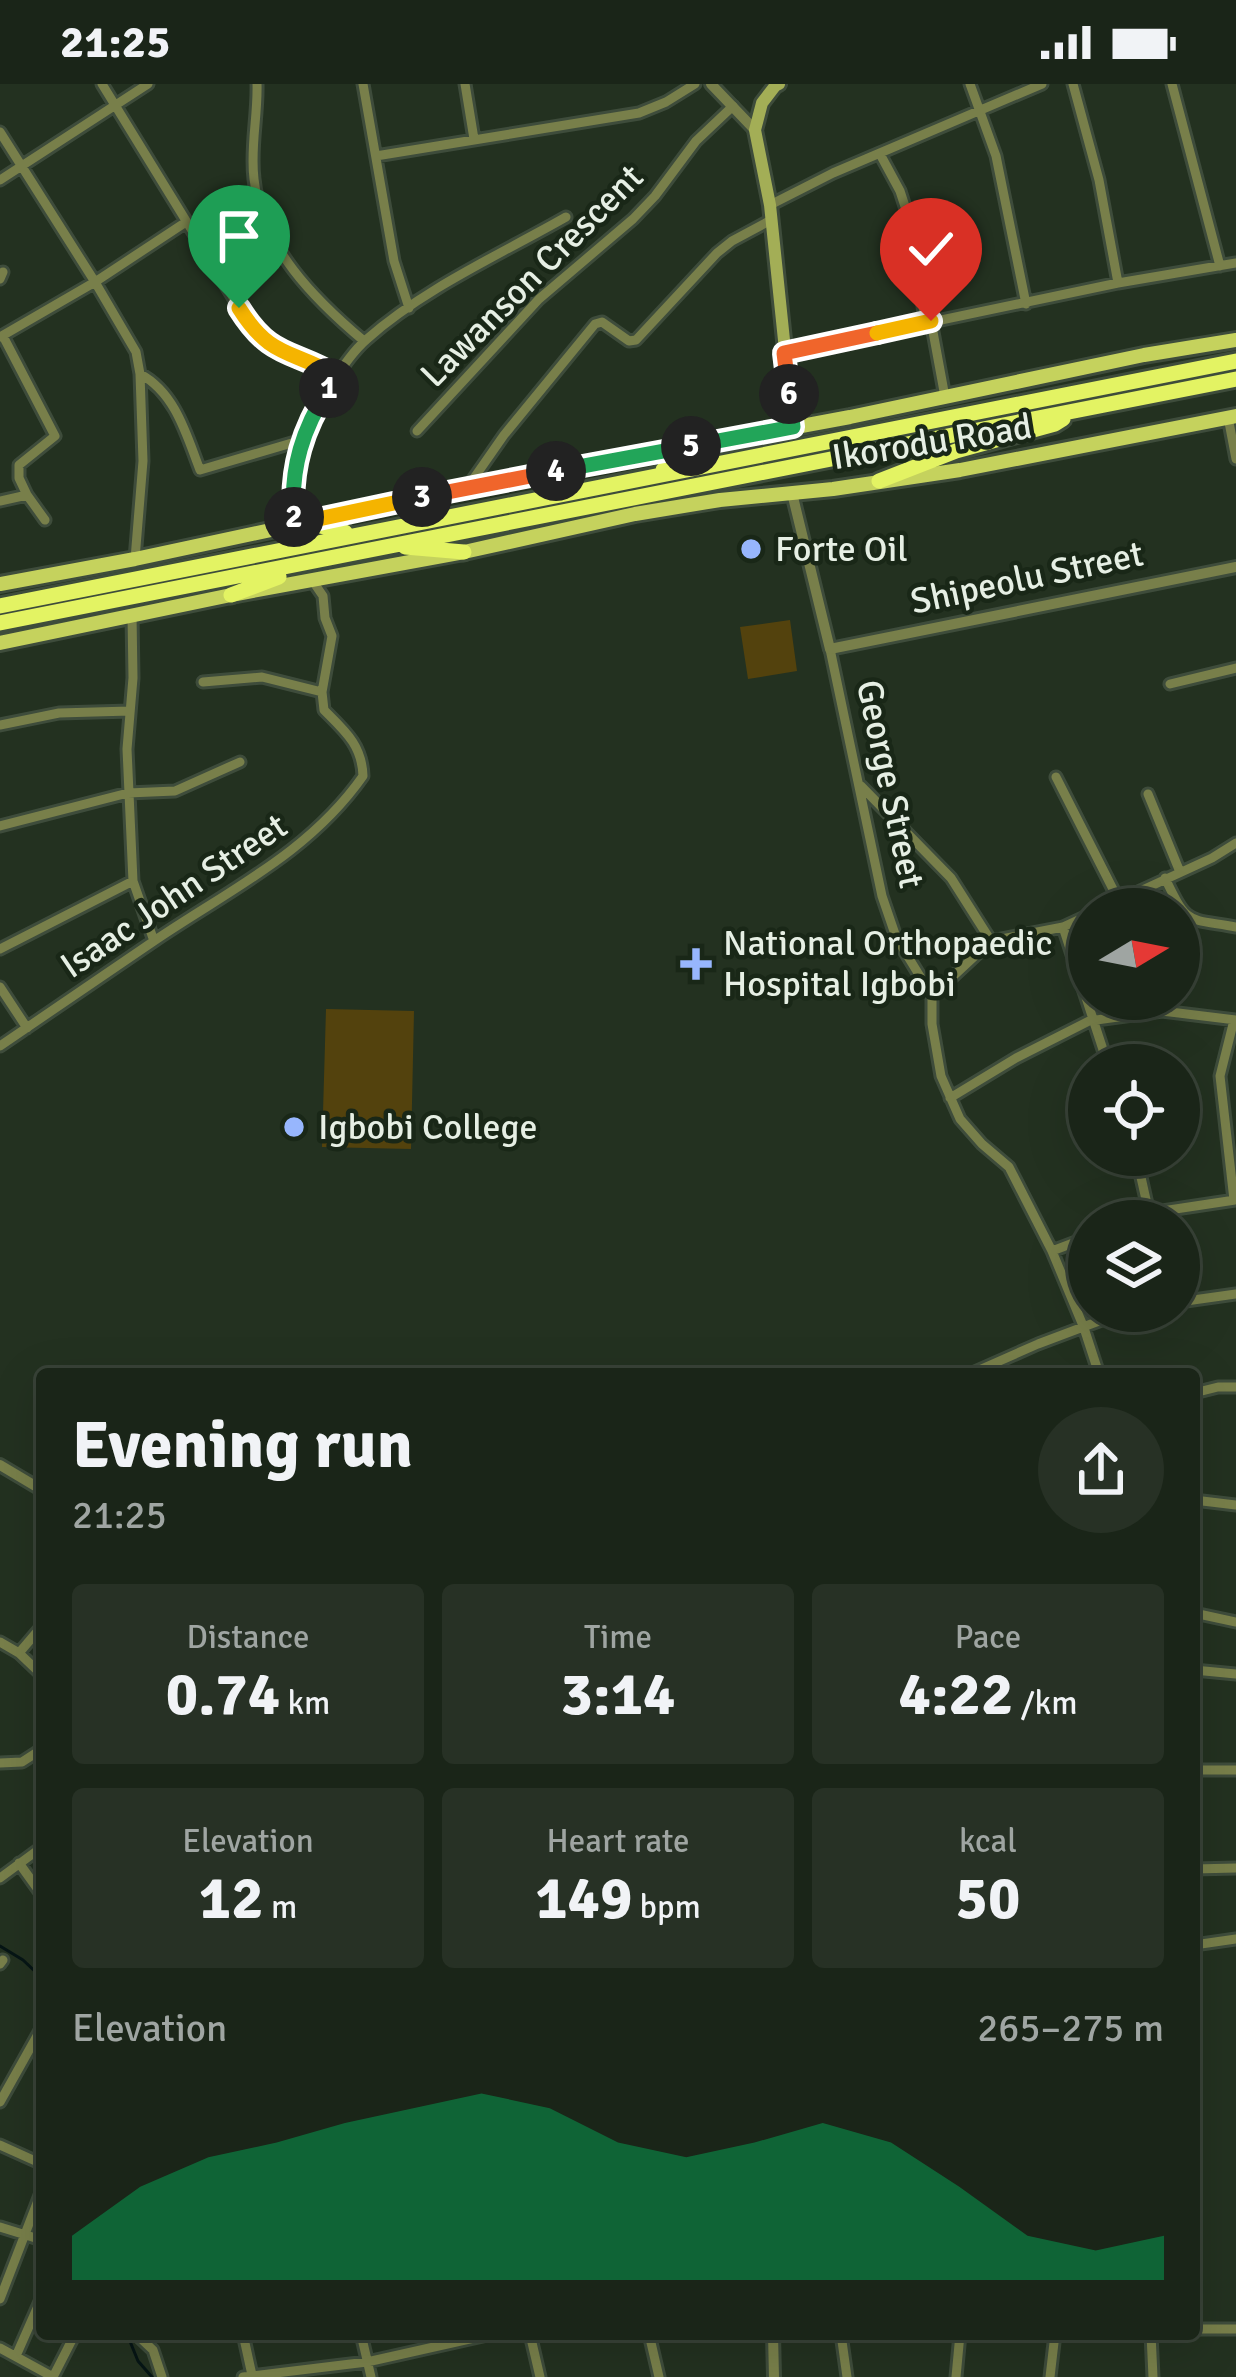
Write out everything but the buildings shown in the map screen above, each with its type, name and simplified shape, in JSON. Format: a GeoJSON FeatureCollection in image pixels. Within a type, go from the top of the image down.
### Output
{"type":"FeatureCollection","features":[{"type":"Feature","properties":{"kind":"highway","name":"Ikorodu Road"},"geometry":{"type":"LineString","coordinates":[[0,606],[1236,361]]}},
{"type":"Feature","properties":{"kind":"highway","name":"Ikorodu Road"},"geometry":{"type":"LineString","coordinates":[[0,623],[1236,379]]}},
{"type":"Feature","properties":{"kind":"highway"},"geometry":{"type":"LineString","coordinates":[[879,481],[956,451],[1055,424],[1081,409]]}},
{"type":"Feature","properties":{"kind":"highway"},"geometry":{"type":"LineString","coordinates":[[655,476],[700,444]]}},
{"type":"Feature","properties":{"kind":"highway"},"geometry":{"type":"LineString","coordinates":[[299,523],[353,535]]}},
{"type":"Feature","properties":{"kind":"highway"},"geometry":{"type":"LineString","coordinates":[[379,546],[464,552]]}},
{"type":"Feature","properties":{"kind":"highway"},"geometry":{"type":"LineString","coordinates":[[231,595],[325,560]]}},
{"type":"Feature","properties":{"kind":"main road"},"geometry":{"type":"LineString","coordinates":[[776,85],[762,103],[755,130],[771,212],[793,427]]}},
{"type":"Feature","properties":{"kind":"main road","name":"Ikorodu Road"},"geometry":{"type":"LineString","coordinates":[[0,584],[467,488],[1236,340]]}},
{"type":"Feature","properties":{"kind":"main road","name":"Ikorodu Road"},"geometry":{"type":"LineString","coordinates":[[0,643],[635,514],[965,469],[1232,417]]}},
{"type":"Feature","properties":{"kind":"street"},"geometry":{"type":"LineString","coordinates":[[102,84],[255,333],[277,350],[337,376]]}},
{"type":"Feature","properties":{"kind":"street"},"geometry":{"type":"LineString","coordinates":[[0,180],[148,84]]}},
{"type":"Feature","properties":{"kind":"street"},"geometry":{"type":"LineString","coordinates":[[257,84],[253,176],[261,217],[268,233],[321,299],[364,341]]}},
{"type":"Feature","properties":{"kind":"street"},"geometry":{"type":"LineString","coordinates":[[363,84],[394,261],[409,308]]}},
{"type":"Feature","properties":{"kind":"street"},"geometry":{"type":"LineString","coordinates":[[464,84],[474,140]]}},
{"type":"Feature","properties":{"kind":"street"},"geometry":{"type":"LineString","coordinates":[[376,156],[639,113],[695,84]]}},
{"type":"Feature","properties":{"kind":"street"},"geometry":{"type":"LineString","coordinates":[[711,84],[755,130]]}},
{"type":"Feature","properties":{"kind":"street"},"geometry":{"type":"LineString","coordinates":[[970,84],[996,156],[1026,304]]}},
{"type":"Feature","properties":{"kind":"street"},"geometry":{"type":"LineString","coordinates":[[467,488],[595,324],[602,322],[629,341],[635,340],[731,241],[833,173],[1042,84]]}},
{"type":"Feature","properties":{"kind":"street"},"geometry":{"type":"LineString","coordinates":[[1073,84],[1099,180],[1118,283]]}},
{"type":"Feature","properties":{"kind":"street"},"geometry":{"type":"LineString","coordinates":[[1172,84],[1220,266]]}},
{"type":"Feature","properties":{"kind":"street","name":"Lawanson Crescent"},"geometry":{"type":"LineString","coordinates":[[417,431],[539,299],[633,219],[696,141],[733,106]]}},
{"type":"Feature","properties":{"kind":"street"},"geometry":{"type":"LineString","coordinates":[[0,132],[130,338],[140,374],[143,461],[135,559]]}},
{"type":"Feature","properties":{"kind":"street"},"geometry":{"type":"LineString","coordinates":[[880,154],[900,191],[914,234],[945,397]]}},
{"type":"Feature","properties":{"kind":"street"},"geometry":{"type":"LineString","coordinates":[[299,523],[293,483],[302,440],[337,376],[364,341],[409,308],[566,217]]}},
{"type":"Feature","properties":{"kind":"street"},"geometry":{"type":"LineString","coordinates":[[45,520],[19,478],[19,466],[56,436],[1,336],[187,222]]}},
{"type":"Feature","properties":{"kind":"street"},"geometry":{"type":"LineString","coordinates":[[784,353],[1236,263]]}},
{"type":"Feature","properties":{"kind":"street"},"geometry":{"type":"LineString","coordinates":[[140,374],[152,381],[174,409],[200,470],[302,440]]}},
{"type":"Feature","properties":{"kind":"street"},"geometry":{"type":"LineString","coordinates":[[1232,417],[1236,459]]}},
{"type":"Feature","properties":{"kind":"street","name":"George Street"},"geometry":{"type":"LineString","coordinates":[[792,493],[896,937],[932,995],[941,1076],[960,1119],[1009,1167],[1068,1290]]}},
{"type":"Feature","properties":{"kind":"street"},"geometry":{"type":"LineString","coordinates":[[0,501],[27,494]]}},
{"type":"Feature","properties":{"kind":"street","name":"Shipeolu Street"},"geometry":{"type":"LineString","coordinates":[[830,649],[1236,567]]}},
{"type":"Feature","properties":{"kind":"street"},"geometry":{"type":"LineString","coordinates":[[203,682],[262,677],[322,692],[332,637],[323,596],[311,580]]}},
{"type":"Feature","properties":{"kind":"street"},"geometry":{"type":"LineString","coordinates":[[132,615],[128,793],[133,881],[154,941]]}},
{"type":"Feature","properties":{"kind":"street"},"geometry":{"type":"LineString","coordinates":[[1170,684],[1236,668]]}},
{"type":"Feature","properties":{"kind":"street","name":"Isaac John Street"},"geometry":{"type":"LineString","coordinates":[[0,1046],[284,859],[321,827],[363,776],[352,736],[324,710],[322,692]]}},
{"type":"Feature","properties":{"kind":"street"},"geometry":{"type":"LineString","coordinates":[[0,725],[58,713],[130,710]]}},
{"type":"Feature","properties":{"kind":"street"},"geometry":{"type":"LineString","coordinates":[[0,826],[128,793],[175,791],[240,762]]}},
{"type":"Feature","properties":{"kind":"street"},"geometry":{"type":"LineString","coordinates":[[1056,777],[1112,888]]}},
{"type":"Feature","properties":{"kind":"street"},"geometry":{"type":"LineString","coordinates":[[861,786],[951,878],[992,941]]}},
{"type":"Feature","properties":{"kind":"street"},"geometry":{"type":"LineString","coordinates":[[1148,794],[1180,872]]}},
{"type":"Feature","properties":{"kind":"street"},"geometry":{"type":"LineString","coordinates":[[1145,888],[1236,843]]}},
{"type":"Feature","properties":{"kind":"street"},"geometry":{"type":"LineString","coordinates":[[1165,878],[1187,917],[1236,927]]}},
{"type":"Feature","properties":{"kind":"street"},"geometry":{"type":"LineString","coordinates":[[0,949],[133,881]]}},
{"type":"Feature","properties":{"kind":"street"},"geometry":{"type":"LineString","coordinates":[[932,995],[992,941],[1068,925]]}},
{"type":"Feature","properties":{"kind":"street"},"geometry":{"type":"LineString","coordinates":[[1063,927],[1101,1044]]}},
{"type":"Feature","properties":{"kind":"street"},"geometry":{"type":"LineString","coordinates":[[0,987],[27,1028]]}},
{"type":"Feature","properties":{"kind":"street"},"geometry":{"type":"LineString","coordinates":[[950,1098],[1083,1023],[1162,1011],[1235,1020],[1220,1076],[1235,1200],[1200,1205]]}},
{"type":"Feature","properties":{"kind":"street"},"geometry":{"type":"LineString","coordinates":[[1052,1251],[1068,1245]]}},
{"type":"Feature","properties":{"kind":"street"},"geometry":{"type":"LineString","coordinates":[[1200,1299],[1236,1294]]}},
{"type":"Feature","properties":{"kind":"street"},"geometry":{"type":"LineString","coordinates":[[981,1368],[1073,1332]]}},
{"type":"Feature","properties":{"kind":"street","name":"George Street"},"geometry":{"type":"LineString","coordinates":[[1085,1332],[1097,1368]]}},
{"type":"Feature","properties":{"kind":"street"},"geometry":{"type":"LineString","coordinates":[[1200,1392],[1236,1387]]}},
{"type":"Feature","properties":{"kind":"street"},"geometry":{"type":"LineString","coordinates":[[0,1465],[36,1486]]}},
{"type":"Feature","properties":{"kind":"street"},"geometry":{"type":"LineString","coordinates":[[1200,1501],[1236,1505]]}},
{"type":"Feature","properties":{"kind":"street"},"geometry":{"type":"LineString","coordinates":[[1200,1614],[1236,1622]]}},
{"type":"Feature","properties":{"kind":"street"},"geometry":{"type":"LineString","coordinates":[[19,1654],[36,1633]]}},
{"type":"Feature","properties":{"kind":"street"},"geometry":{"type":"LineString","coordinates":[[0,1642],[36,1670]]}},
{"type":"Feature","properties":{"kind":"street"},"geometry":{"type":"LineString","coordinates":[[1200,1671],[1236,1674]]}},
{"type":"Feature","properties":{"kind":"street"},"geometry":{"type":"LineString","coordinates":[[0,1763],[22,1762],[36,1753]]}},
{"type":"Feature","properties":{"kind":"street"},"geometry":{"type":"LineString","coordinates":[[1200,1771],[1236,1770]]}},
{"type":"Feature","properties":{"kind":"street"},"geometry":{"type":"LineString","coordinates":[[0,1878],[36,1850]]}},
{"type":"Feature","properties":{"kind":"street"},"geometry":{"type":"LineString","coordinates":[[19,1863],[36,1887]]}},
{"type":"Feature","properties":{"kind":"street"},"geometry":{"type":"LineString","coordinates":[[1200,1869],[1236,1868]]}},
{"type":"Feature","properties":{"kind":"street"},"geometry":{"type":"LineString","coordinates":[[1200,1945],[1236,1940]]}},
{"type":"Feature","properties":{"kind":"street"},"geometry":{"type":"LineString","coordinates":[[0,2102],[36,2038]]}},
{"type":"Feature","properties":{"kind":"street"},"geometry":{"type":"LineString","coordinates":[[0,2145],[36,2161]]}},
{"type":"Feature","properties":{"kind":"street"},"geometry":{"type":"LineString","coordinates":[[0,2299],[36,2204]]}},
{"type":"Feature","properties":{"kind":"street"},"geometry":{"type":"LineString","coordinates":[[0,2227],[36,2238]]}},
{"type":"Feature","properties":{"kind":"street"},"geometry":{"type":"LineString","coordinates":[[16,2356],[36,2310]]}},
{"type":"Feature","properties":{"kind":"street"},"geometry":{"type":"LineString","coordinates":[[1200,2329],[1236,2329]]}},
{"type":"Feature","properties":{"kind":"street"},"geometry":{"type":"LineString","coordinates":[[0,2348],[53,2377],[73,2340]]}},
{"type":"Feature","properties":{"kind":"street"},"geometry":{"type":"LineString","coordinates":[[142,2340],[153,2350],[162,2377]]}},
{"type":"Feature","properties":{"kind":"street"},"geometry":{"type":"LineString","coordinates":[[244,2340],[247,2376],[368,2362],[465,2340]]}},
{"type":"Feature","properties":{"kind":"street"},"geometry":{"type":"LineString","coordinates":[[363,2340],[371,2377]]}},
{"type":"Feature","properties":{"kind":"street"},"geometry":{"type":"LineString","coordinates":[[531,2340],[540,2377]]}},
{"type":"Feature","properties":{"kind":"street"},"geometry":{"type":"LineString","coordinates":[[650,2340],[659,2377]]}},
{"type":"Feature","properties":{"kind":"street"},"geometry":{"type":"LineString","coordinates":[[772,2340],[774,2377]]}},
{"type":"Feature","properties":{"kind":"street"},"geometry":{"type":"LineString","coordinates":[[842,2340],[847,2377]]}},
{"type":"Feature","properties":{"kind":"street"},"geometry":{"type":"LineString","coordinates":[[956,2377],[959,2340]]}},
{"type":"Feature","properties":{"kind":"street"},"geometry":{"type":"LineString","coordinates":[[1050,2377],[1053,2340]]}},
{"type":"Feature","properties":{"kind":"street"},"geometry":{"type":"LineString","coordinates":[[1151,2340],[1154,2377]]}},
{"type":"Feature","properties":{"kind":"shaded area"},"geometry":{"type":"Polygon","coordinates":[[[790,620],[797,671],[748,679],[740,627],[790,620]]]}},
{"type":"Feature","properties":{"kind":"shaded area"},"geometry":{"type":"Polygon","coordinates":[[[326,1009],[414,1011],[411,1149],[322,1147],[326,1009]]]}},
{"type":"Feature","properties":{"kind":"waterway"},"geometry":{"type":"LineString","coordinates":[[0,1946],[36,1972]]}},
{"type":"Feature","properties":{"kind":"waterway"},"geometry":{"type":"LineString","coordinates":[[129,2340],[138,2361],[152,2377]]}},
{"type":"Feature","properties":{"kind":"place","name":"Forte Oil"},"geometry":{"type":"Point","coordinates":[751,549]}},
{"type":"Feature","properties":{"kind":"place","name":"National Orthopaedic Hospital Igbobi"},"geometry":{"type":"Point","coordinates":[696,964]}},
{"type":"Feature","properties":{"kind":"place","name":"Igbobi College"},"geometry":{"type":"Point","coordinates":[294,1127]}},
{"type":"Feature","properties":{"kind":"route"},"geometry":{"type":"LineString","coordinates":[[239,308],[266,343],[337,376],[297,454],[295,524],[793,427],[784,353],[931,321]]}}]}
